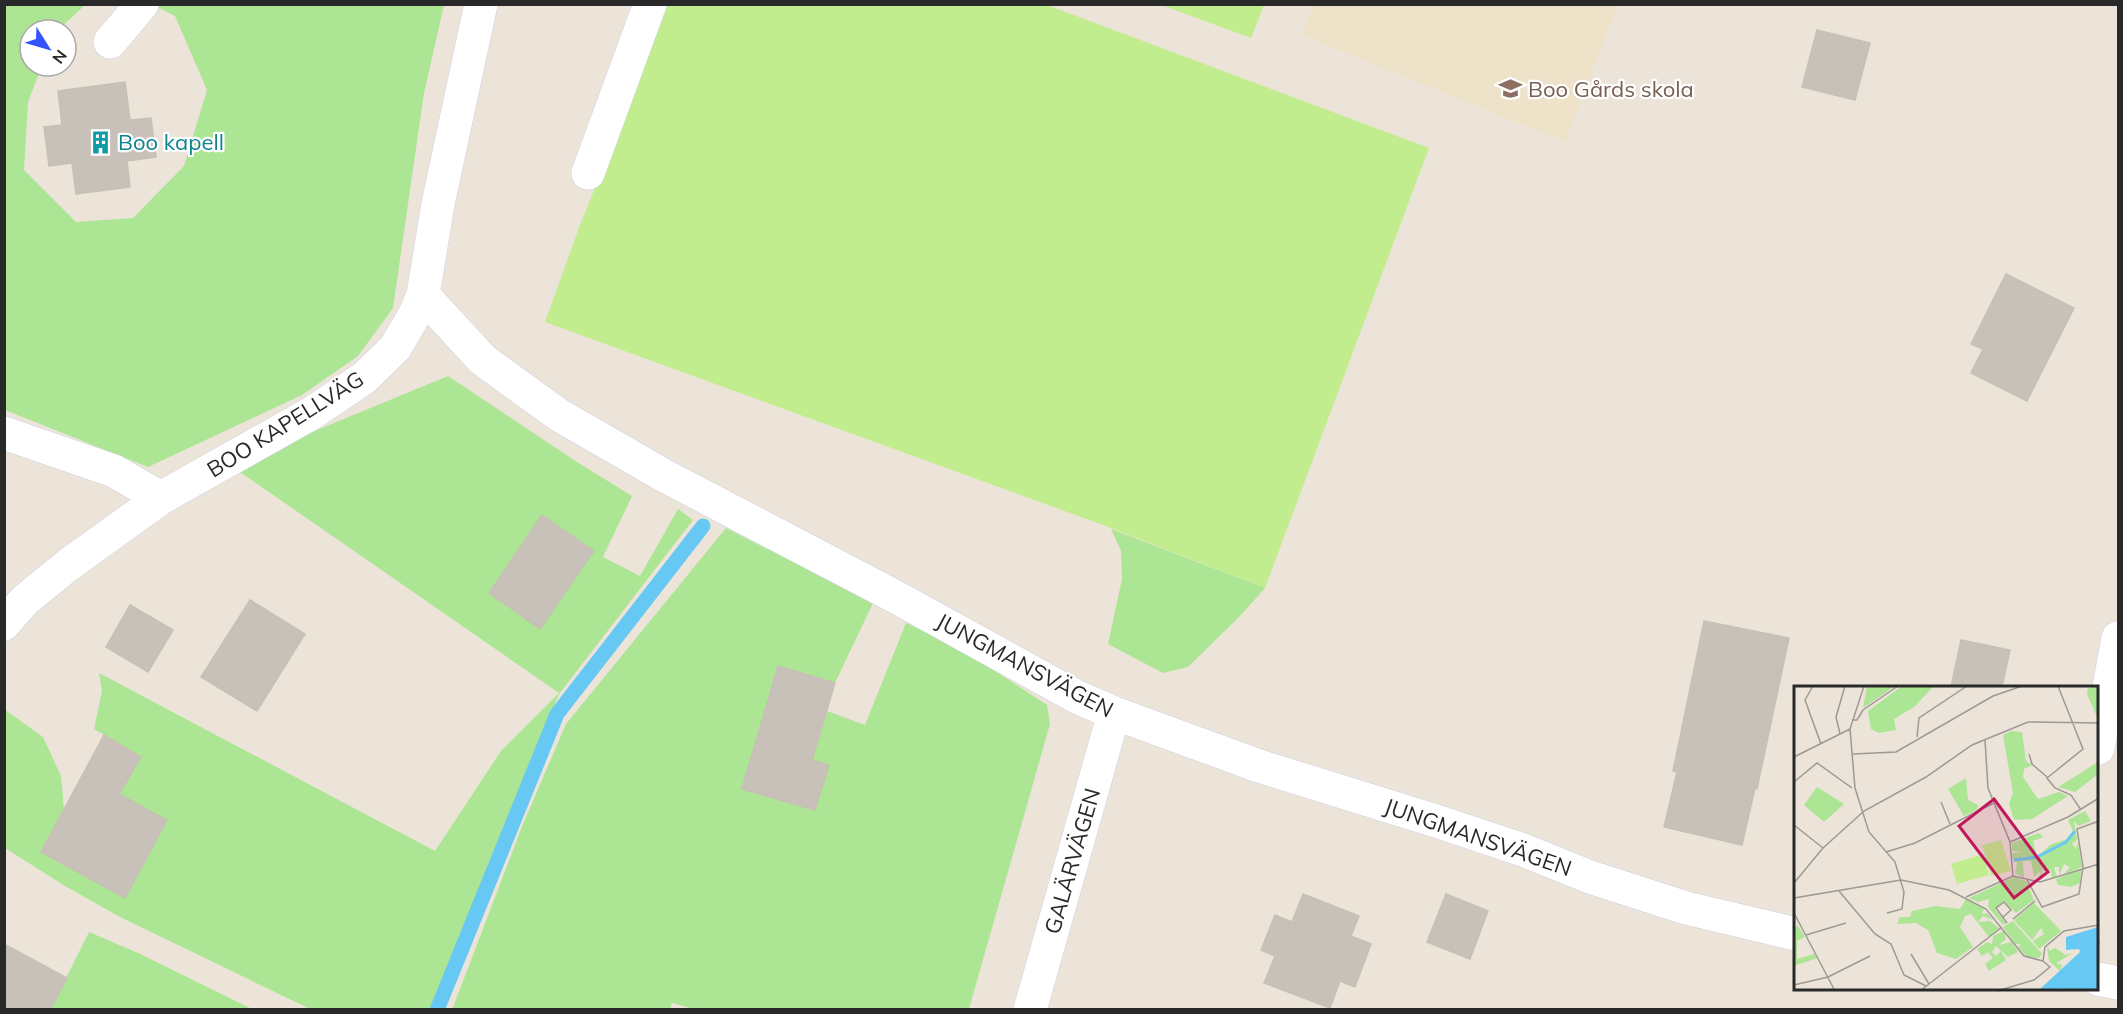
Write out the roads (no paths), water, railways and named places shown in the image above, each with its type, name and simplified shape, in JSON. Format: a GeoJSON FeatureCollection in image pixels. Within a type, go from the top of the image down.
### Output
{"type":"FeatureCollection","features":[{"type":"Feature","properties":{"kind":"street"},"geometry":{"type":"LineString","coordinates":[[110,42],[142,4]]}},
{"type":"Feature","properties":{"kind":"street","name":"BOO KAPELLVÄG"},"geometry":{"type":"LineString","coordinates":[[4,624],[25,600],[68,565],[161,498],[312,413],[364,378],[395,348],[415,314],[423,295],[438,204],[481,4]]}},
{"type":"Feature","properties":{"kind":"street"},"geometry":{"type":"LineString","coordinates":[[588,173],[650,4]]}},
{"type":"Feature","properties":{"kind":"street","name":"JUNGMANSVÄGEN"},"geometry":{"type":"LineString","coordinates":[[423,295],[483,360],[559,415],[663,475],[904,602],[1077,697],[1114,713],[1259,766],[1458,828],[1665,901],[1794,933]]}},
{"type":"Feature","properties":{"kind":"street"},"geometry":{"type":"LineString","coordinates":[[4,433],[114,471],[161,498]]}},
{"type":"Feature","properties":{"kind":"street"},"geometry":{"type":"LineString","coordinates":[[2099,738],[2118,638]]}},
{"type":"Feature","properties":{"kind":"street","name":"GALÄRVÄGEN"},"geometry":{"type":"LineString","coordinates":[[1030,1010],[1114,713]]}},
{"type":"Feature","properties":{"kind":"street"},"geometry":{"type":"LineString","coordinates":[[2099,979],[2118,983]]}},
{"type":"Feature","properties":{"kind":"waterway"},"geometry":{"type":"LineString","coordinates":[[437,1010],[557,714],[703,526]]}},
{"type":"Feature","properties":{"kind":"place","name":"Boo Gårds skola"},"geometry":{"type":"Point","coordinates":[1510,89]}},
{"type":"Feature","properties":{"kind":"place","name":"Boo kapell"},"geometry":{"type":"Point","coordinates":[100,142]}}]}
